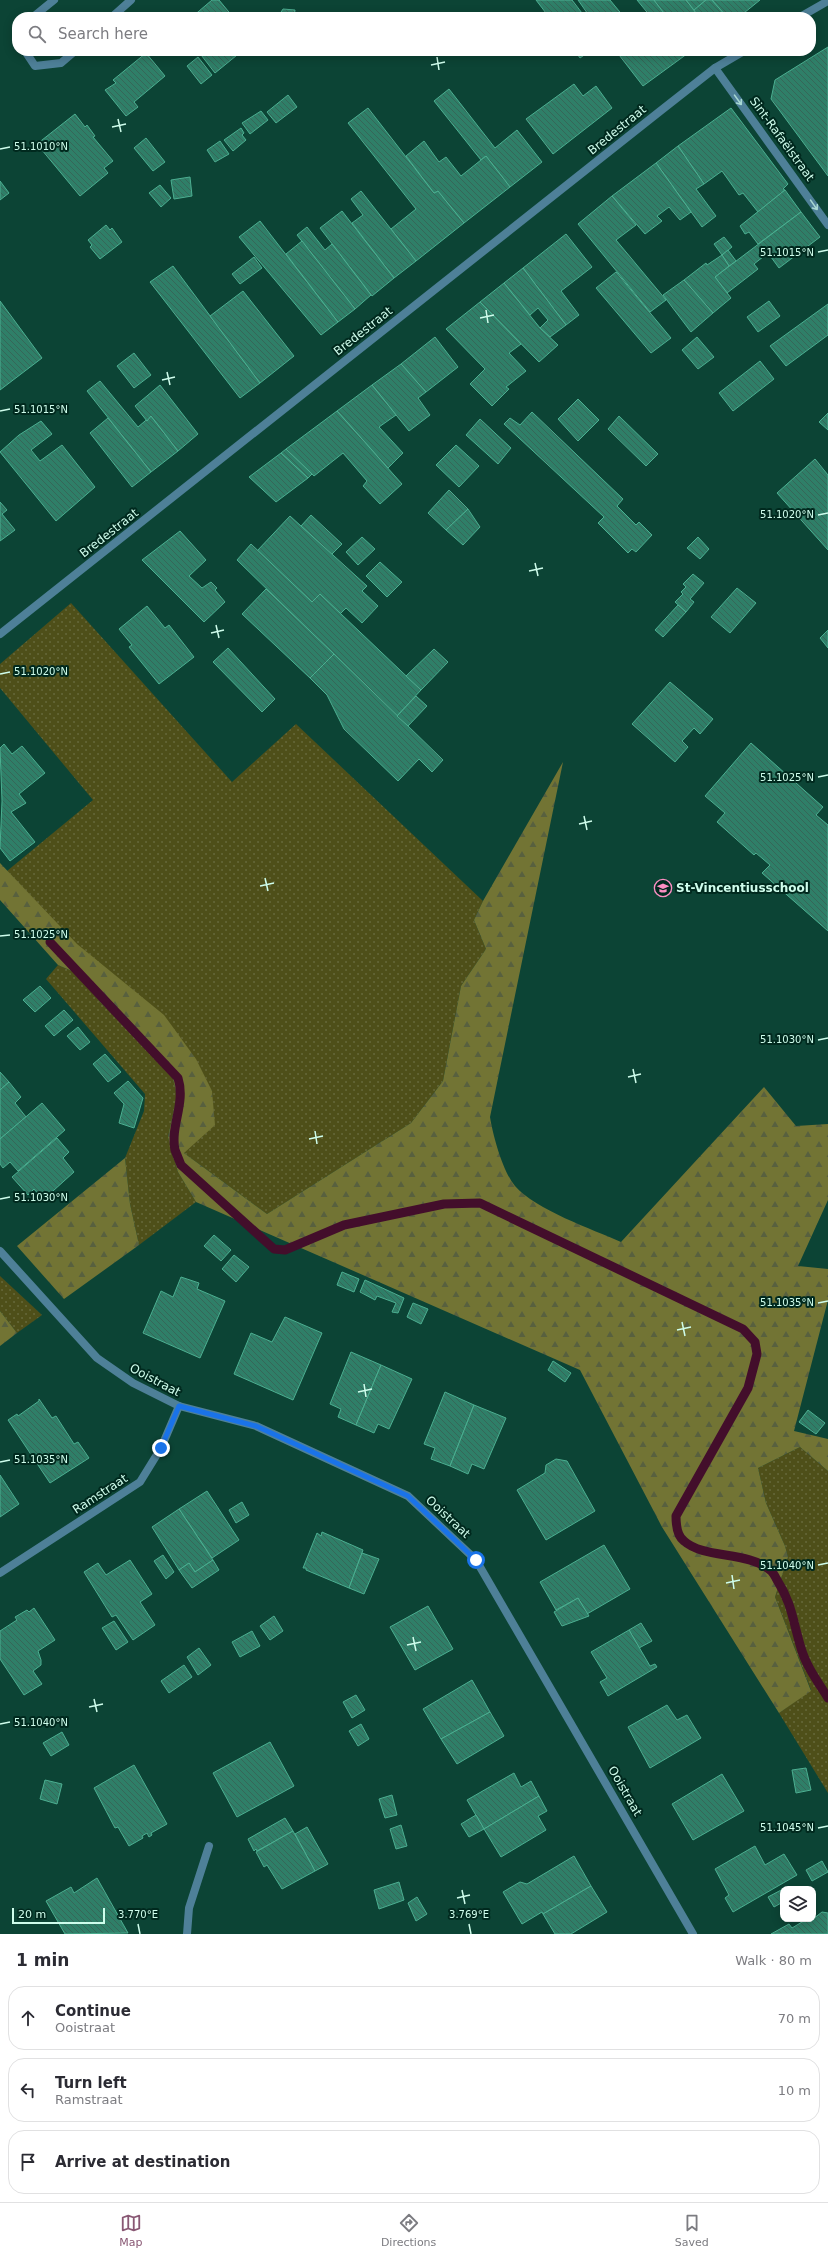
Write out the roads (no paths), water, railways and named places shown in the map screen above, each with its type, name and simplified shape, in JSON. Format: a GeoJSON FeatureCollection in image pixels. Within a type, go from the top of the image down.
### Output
{"type":"FeatureCollection","features":[{"type":"Feature","properties":{"kind":"street"},"geometry":{"type":"LineString","coordinates":[[39,12],[54,0]]}},
{"type":"Feature","properties":{"kind":"street"},"geometry":{"type":"LineString","coordinates":[[118,12],[131,0]]}},
{"type":"Feature","properties":{"kind":"street"},"geometry":{"type":"LineString","coordinates":[[809,12],[828,2]]}},
{"type":"Feature","properties":{"kind":"street"},"geometry":{"type":"LineString","coordinates":[[28,56],[35,66],[61,63],[69,56]]}},
{"type":"Feature","properties":{"kind":"street","name":"Bredestraat"},"geometry":{"type":"LineString","coordinates":[[0,634],[715,68],[735,56]]}},
{"type":"Feature","properties":{"kind":"street","name":"Sint-Rafaëlstraat"},"geometry":{"type":"LineString","coordinates":[[715,68],[828,225]]}},
{"type":"Feature","properties":{"kind":"street","name":"Ooistraat"},"geometry":{"type":"LineString","coordinates":[[0,1251],[97,1358],[133,1383],[179,1406],[256,1426],[408,1496],[476,1560],[693,1934]]}},
{"type":"Feature","properties":{"kind":"street","name":"Ramstraat"},"geometry":{"type":"LineString","coordinates":[[0,1573],[140,1482],[161,1448],[179,1406]]}},
{"type":"Feature","properties":{"kind":"street"},"geometry":{"type":"LineString","coordinates":[[187,1934],[189,1908],[209,1846]]}},
{"type":"Feature","properties":{"kind":"waterway"},"geometry":{"type":"LineString","coordinates":[[50,942],[178,1078],[180,1096],[174,1141],[175,1150],[181,1165],[274,1249],[285,1250],[344,1225],[444,1204],[480,1203],[743,1329],[755,1342],[757,1354],[748,1388],[676,1516],[677,1530],[682,1539],[692,1547],[750,1560],[761,1564],[772,1572],[786,1597],[806,1661],[828,1698]]}},
{"type":"Feature","properties":{"kind":"place","name":"St-Vincentiusschool"},"geometry":{"type":"Point","coordinates":[663,888]}}]}
